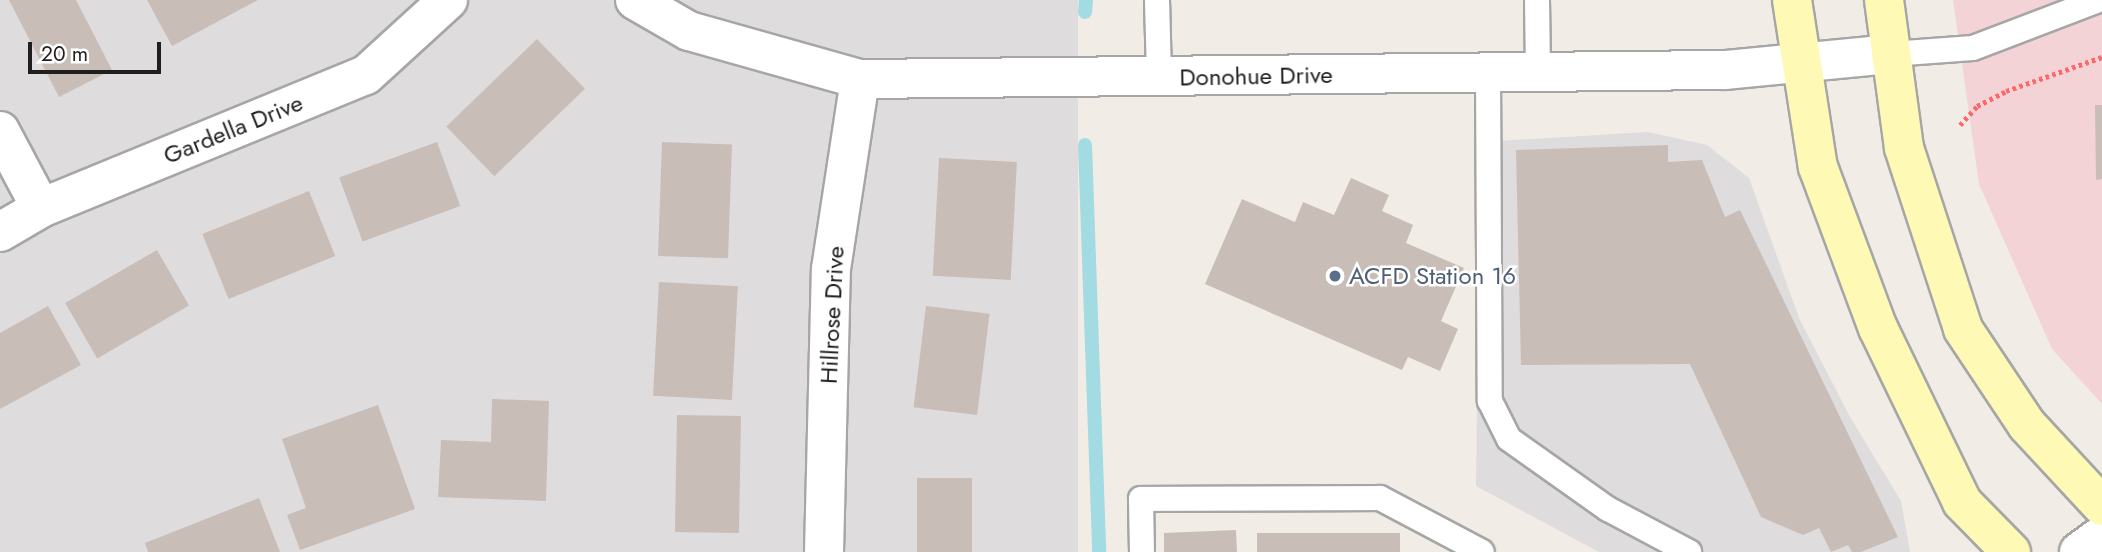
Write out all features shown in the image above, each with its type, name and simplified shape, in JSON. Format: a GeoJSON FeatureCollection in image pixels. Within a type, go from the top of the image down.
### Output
{"type":"FeatureCollection","features":[{"type":"Feature","properties":{"kind":"street","name":"Gardella Drive"},"geometry":{"type":"LineString","coordinates":[[0,232],[41,208],[366,75],[448,0]]}},
{"type":"Feature","properties":{"kind":"street","name":"Donohue Drive"},"geometry":{"type":"LineString","coordinates":[[635,0],[689,31],[860,79],[1159,78],[1725,70],[1891,54]]}},
{"type":"Feature","properties":{"kind":"street"},"geometry":{"type":"LineString","coordinates":[[1792,0],[1818,167],[1878,328],[1962,502],[2011,552]]}},
{"type":"Feature","properties":{"kind":"street"},"geometry":{"type":"LineString","coordinates":[[1884,0],[1904,148],[1964,329],[2027,425],[2102,506]]}},
{"type":"Feature","properties":{"kind":"street","name":"Hillrose Drive"},"geometry":{"type":"LineString","coordinates":[[824,552],[831,269],[860,79]]}},
{"type":"Feature","properties":{"kind":"street"},"geometry":{"type":"LineString","coordinates":[[0,131],[41,208]]}},
{"type":"Feature","properties":{"kind":"street"},"geometry":{"type":"LineString","coordinates":[[2079,552],[2102,535]]}},
{"type":"Feature","properties":{"kind":"lane"},"geometry":{"type":"LineString","coordinates":[[1157,0],[1159,78]]}},
{"type":"Feature","properties":{"kind":"lane"},"geometry":{"type":"LineString","coordinates":[[1537,0],[1538,71]]}},
{"type":"Feature","properties":{"kind":"lane"},"geometry":{"type":"LineString","coordinates":[[1891,54],[1973,48],[2099,0]]}},
{"type":"Feature","properties":{"kind":"lane"},"geometry":{"type":"LineString","coordinates":[[1488,72],[1490,401],[1509,439],[1608,509],[1689,552]]}},
{"type":"Feature","properties":{"kind":"lane"},"geometry":{"type":"LineString","coordinates":[[1142,552],[1141,499],[1380,498],[1482,552]]}},
{"type":"Feature","properties":{"kind":"path"},"geometry":{"type":"LineString","coordinates":[[1960,125],[1978,106],[2006,91],[2102,57]]}},
{"type":"Feature","properties":{"kind":"shaded area"},"geometry":{"type":"Polygon","coordinates":[[[0,0],[1078,0],[1078,552],[0,552],[0,0]]]}},
{"type":"Feature","properties":{"kind":"shaded area"},"geometry":{"type":"Polygon","coordinates":[[[1953,0],[2102,0],[2102,404],[2052,349],[1979,184],[1953,0]]]}},
{"type":"Feature","properties":{"kind":"shaded area"},"geometry":{"type":"Polygon","coordinates":[[[1648,132],[1707,145],[1749,178],[1799,318],[1850,417],[1901,501],[1910,552],[1599,552],[1476,486],[1480,142],[1648,132]]]}},
{"type":"Feature","properties":{"kind":"building"},"geometry":{"type":"Polygon","coordinates":[[[9,0],[76,0],[112,70],[59,97],[9,0]]]}},
{"type":"Feature","properties":{"kind":"building"},"geometry":{"type":"Polygon","coordinates":[[[147,0],[258,0],[172,46],[147,0]]]}},
{"type":"Feature","properties":{"kind":"building"},"geometry":{"type":"Polygon","coordinates":[[[537,39],[585,89],[494,176],[446,127],[537,39]]]}},
{"type":"Feature","properties":{"kind":"building"},"geometry":{"type":"Polygon","coordinates":[[[2095,105],[2102,105],[2102,179],[2096,180],[2095,105]]]}},
{"type":"Feature","properties":{"kind":"building"},"geometry":{"type":"Polygon","coordinates":[[[437,142],[460,206],[363,241],[339,178],[437,142]]]}},
{"type":"Feature","properties":{"kind":"building"},"geometry":{"type":"Polygon","coordinates":[[[662,142],[732,144],[728,258],[658,256],[662,142]]]}},
{"type":"Feature","properties":{"kind":"building"},"geometry":{"type":"Polygon","coordinates":[[[1668,145],[1668,162],[1702,160],[1725,217],[1740,210],[1898,537],[1861,552],[1852,552],[1848,545],[1831,552],[1819,528],[1803,535],[1761,517],[1690,364],[1521,365],[1516,150],[1668,145]]]}},
{"type":"Feature","properties":{"kind":"building"},"geometry":{"type":"Polygon","coordinates":[[[939,158],[1017,162],[1011,280],[933,276],[939,158]]]}},
{"type":"Feature","properties":{"kind":"building","name":"ACFD Station 16"},"geometry":{"type":"Polygon","coordinates":[[[1351,178],[1389,195],[1382,211],[1413,225],[1406,243],[1464,268],[1441,321],[1458,329],[1440,371],[1408,357],[1402,370],[1205,284],[1242,199],[1295,222],[1303,202],[1334,215],[1351,178]]]}},
{"type":"Feature","properties":{"kind":"building"},"geometry":{"type":"Polygon","coordinates":[[[309,191],[335,256],[229,299],[202,234],[309,191]]]}},
{"type":"Feature","properties":{"kind":"building"},"geometry":{"type":"Polygon","coordinates":[[[157,250],[189,305],[97,358],[65,303],[157,250]]]}},
{"type":"Feature","properties":{"kind":"building"},"geometry":{"type":"Polygon","coordinates":[[[659,282],[738,286],[732,400],[653,396],[659,282]]]}},
{"type":"Feature","properties":{"kind":"building"},"geometry":{"type":"Polygon","coordinates":[[[48,306],[81,365],[0,409],[0,333],[48,306]]]}},
{"type":"Feature","properties":{"kind":"building"},"geometry":{"type":"Polygon","coordinates":[[[926,306],[990,314],[977,415],[914,407],[926,306]]]}},
{"type":"Feature","properties":{"kind":"building"},"geometry":{"type":"Polygon","coordinates":[[[492,399],[549,401],[546,501],[438,497],[441,440],[491,442],[492,399]]]}},
{"type":"Feature","properties":{"kind":"building"},"geometry":{"type":"Polygon","coordinates":[[[378,405],[415,509],[300,550],[287,515],[306,508],[282,439],[378,405]]]}},
{"type":"Feature","properties":{"kind":"building"},"geometry":{"type":"Polygon","coordinates":[[[677,415],[741,416],[739,533],[675,532],[677,415]]]}},
{"type":"Feature","properties":{"kind":"building"},"geometry":{"type":"Polygon","coordinates":[[[917,478],[972,478],[972,552],[917,552],[917,478]]]}},
{"type":"Feature","properties":{"kind":"building"},"geometry":{"type":"Polygon","coordinates":[[[259,498],[280,552],[148,552],[145,543],[259,498]]]}},
{"type":"Feature","properties":{"kind":"building"},"geometry":{"type":"Polygon","coordinates":[[[1236,530],[1237,552],[1164,552],[1164,533],[1236,530]]]}},
{"type":"Feature","properties":{"kind":"building"},"geometry":{"type":"Polygon","coordinates":[[[1257,533],[1400,533],[1400,552],[1257,552],[1257,533]]]}},
{"type":"Feature","properties":{"kind":"waterway"},"geometry":{"type":"LineString","coordinates":[[1085,12],[1086,0]]}},
{"type":"Feature","properties":{"kind":"waterway"},"geometry":{"type":"LineString","coordinates":[[1085,145],[1099,552]]}},
{"type":"Feature","properties":{"kind":"place","name":"ACFD Station 16"},"geometry":{"type":"Point","coordinates":[1335,276]}}]}
